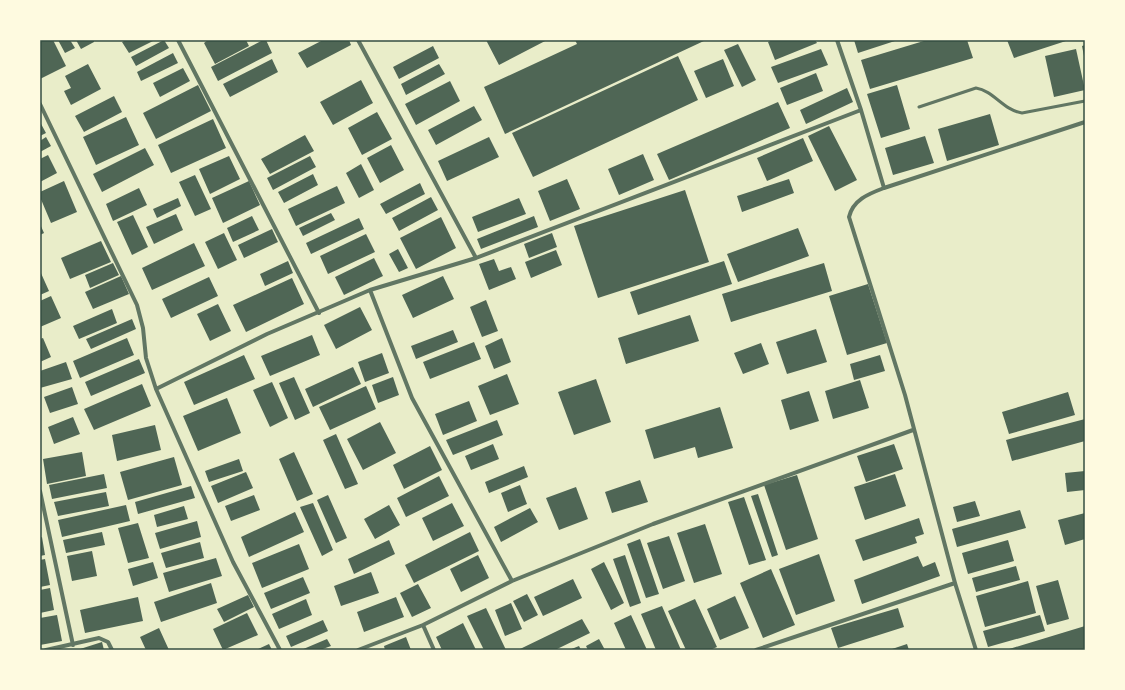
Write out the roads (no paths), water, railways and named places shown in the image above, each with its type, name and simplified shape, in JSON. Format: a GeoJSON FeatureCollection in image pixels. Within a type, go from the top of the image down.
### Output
{"type":"FeatureCollection","features":[{"type":"Feature","properties":{"kind":"street"},"geometry":{"type":"LineString","coordinates":[[178,40],[319,313]]}},
{"type":"Feature","properties":{"kind":"street"},"geometry":{"type":"LineString","coordinates":[[358,40],[476,258]]}},
{"type":"Feature","properties":{"kind":"street"},"geometry":{"type":"LineString","coordinates":[[837,40],[861,110],[884,188]]}},
{"type":"Feature","properties":{"kind":"street"},"geometry":{"type":"LineString","coordinates":[[40,104],[137,305],[143,328],[146,358],[156,389],[233,562],[280,650]]}},
{"type":"Feature","properties":{"kind":"street"},"geometry":{"type":"LineString","coordinates":[[156,389],[267,334],[370,290],[476,258],[861,110]]}},
{"type":"Feature","properties":{"kind":"street"},"geometry":{"type":"LineString","coordinates":[[976,650],[955,583],[913,430],[905,395],[849,217],[851,208],[867,195],[884,188],[1085,122]]}},
{"type":"Feature","properties":{"kind":"street"},"geometry":{"type":"LineString","coordinates":[[370,290],[412,398],[512,581]]}},
{"type":"Feature","properties":{"kind":"street"},"geometry":{"type":"LineString","coordinates":[[358,650],[423,625],[512,581],[653,524],[913,430]]}},
{"type":"Feature","properties":{"kind":"street"},"geometry":{"type":"LineString","coordinates":[[40,491],[73,645]]}},
{"type":"Feature","properties":{"kind":"street"},"geometry":{"type":"LineString","coordinates":[[756,650],[955,583]]}},
{"type":"Feature","properties":{"kind":"street"},"geometry":{"type":"LineString","coordinates":[[423,625],[434,650]]}},
{"type":"Feature","properties":{"kind":"street"},"geometry":{"type":"LineString","coordinates":[[46,650],[99,638],[108,642],[112,650]]}},
{"type":"Feature","properties":{"kind":"lane"},"geometry":{"type":"LineString","coordinates":[[919,106],[976,88],[986,90],[1013,111],[1022,113],[1085,101]]}}]}
